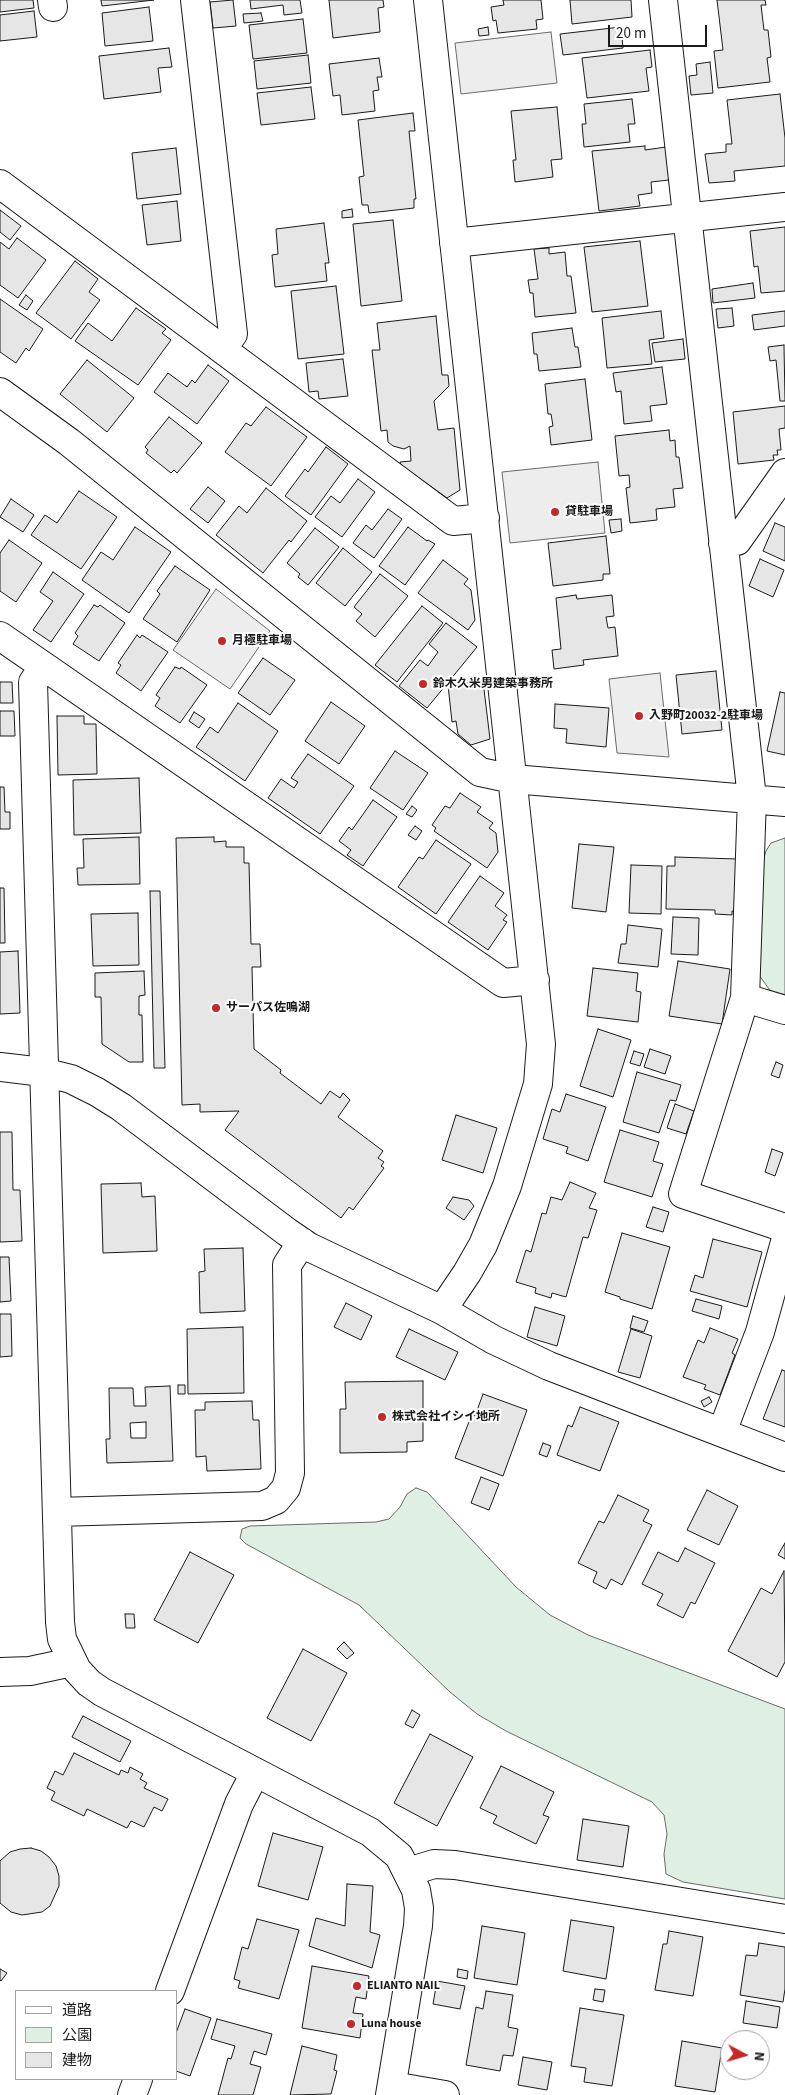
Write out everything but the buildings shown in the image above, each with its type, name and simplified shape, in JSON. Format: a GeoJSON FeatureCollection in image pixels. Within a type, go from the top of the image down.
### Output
{"type":"FeatureCollection","features":[{"type":"Feature","properties":{"kind":"street"},"geometry":{"type":"LineString","coordinates":[[195,0],[232,334],[222,348]]}},
{"type":"Feature","properties":{"kind":"street"},"geometry":{"type":"LineString","coordinates":[[428,0],[541,1044],[538,1084],[496,1216],[467,1274],[442,1310]]}},
{"type":"Feature","properties":{"kind":"street"},"geometry":{"type":"LineString","coordinates":[[663,0],[752,798],[745,998],[683,1194],[785,1228]]}},
{"type":"Feature","properties":{"kind":"street"},"geometry":{"type":"LineString","coordinates":[[0,184],[453,521],[485,518]]}},
{"type":"Feature","properties":{"kind":"street"},"geometry":{"type":"LineString","coordinates":[[454,243],[785,207]]}},
{"type":"Feature","properties":{"kind":"street"},"geometry":{"type":"LineString","coordinates":[[0,392],[77,449],[480,772],[513,779],[785,802]]}},
{"type":"Feature","properties":{"kind":"street"},"geometry":{"type":"LineString","coordinates":[[723,543],[737,541],[785,472]]}},
{"type":"Feature","properties":{"kind":"street"},"geometry":{"type":"LineString","coordinates":[[0,636],[503,983],[535,980]]}},
{"type":"Feature","properties":{"kind":"street"},"geometry":{"type":"LineString","coordinates":[[44,667],[34,682],[43,1072],[62,1639],[72,1662],[88,1683],[255,1773],[370,1832],[399,1856],[416,1890],[419,1908],[418,1926],[391,2091],[445,2095]]}},
{"type":"Feature","properties":{"kind":"street"},"geometry":{"type":"LineString","coordinates":[[745,998],[785,1010]]}},
{"type":"Feature","properties":{"kind":"street"},"geometry":{"type":"LineString","coordinates":[[0,1067],[43,1072],[71,1079],[97,1092],[121,1107],[302,1242],[442,1310],[494,1340],[548,1366],[785,1456]]}},
{"type":"Feature","properties":{"kind":"street"},"geometry":{"type":"LineString","coordinates":[[57,1512],[262,1506],[276,1500],[286,1488],[290,1473],[287,1265],[302,1242]]}},
{"type":"Feature","properties":{"kind":"street"},"geometry":{"type":"LineString","coordinates":[[722,1432],[760,1332],[785,1242]]}},
{"type":"Feature","properties":{"kind":"street"},"geometry":{"type":"LineString","coordinates":[[0,1672],[30,1671],[72,1662]]}},
{"type":"Feature","properties":{"kind":"street"},"geometry":{"type":"LineString","coordinates":[[170,1990],[239,1804],[255,1773]]}},
{"type":"Feature","properties":{"kind":"street"},"geometry":{"type":"LineString","coordinates":[[408,1872],[434,1864],[455,1865],[785,1919]]}},
{"type":"Feature","properties":{"kind":"street"},"geometry":{"type":"LineString","coordinates":[[132,2095],[138,2080]]}},
{"type":"Feature","properties":{"kind":"green space"},"geometry":{"type":"Polygon","coordinates":[[[785,838],[785,999],[774,996],[759,975],[763,861],[771,843],[785,838]]]}},
{"type":"Feature","properties":{"kind":"green space"},"geometry":{"type":"Polygon","coordinates":[[[416,1488],[427,1492],[516,1587],[550,1615],[588,1635],[785,1709],[785,1899],[683,1882],[666,1874],[664,1854],[667,1834],[664,1815],[652,1802],[506,1731],[477,1714],[450,1692],[359,1605],[246,1544],[240,1538],[242,1529],[250,1526],[376,1522],[389,1519],[400,1507],[407,1494],[416,1488]]]}},
{"type":"Feature","properties":{"kind":"shaded area"},"geometry":{"type":"Polygon","coordinates":[[[551,32],[557,83],[461,94],[455,43],[551,32]]]}},
{"type":"Feature","properties":{"kind":"shaded area","name":"貸駐車場"},"geometry":{"type":"Polygon","coordinates":[[[598,462],[605,533],[510,543],[502,472],[598,462]]]}},
{"type":"Feature","properties":{"kind":"shaded area","name":"月極駐車場"},"geometry":{"type":"Polygon","coordinates":[[[216,589],[270,631],[230,689],[173,650],[216,589]]]}},
{"type":"Feature","properties":{"kind":"shaded area","name":"入野町20032-2駐車場"},"geometry":{"type":"Polygon","coordinates":[[[660,673],[669,757],[617,753],[609,679],[660,673]]]}},
{"type":"Feature","properties":{"kind":"place","name":"貸駐車場"},"geometry":{"type":"Point","coordinates":[555,512]}},
{"type":"Feature","properties":{"kind":"place","name":"月極駐車場"},"geometry":{"type":"Point","coordinates":[222,641]}},
{"type":"Feature","properties":{"kind":"place","name":"鈴木久米男建築事務所"},"geometry":{"type":"Point","coordinates":[423,684]}},
{"type":"Feature","properties":{"kind":"place","name":"入野町20032-2駐車場"},"geometry":{"type":"Point","coordinates":[639,716]}},
{"type":"Feature","properties":{"kind":"place","name":"サーパス佐鳴湖"},"geometry":{"type":"Point","coordinates":[216,1008]}},
{"type":"Feature","properties":{"kind":"place","name":"株式会社イシイ地所"},"geometry":{"type":"Point","coordinates":[382,1417]}},
{"type":"Feature","properties":{"kind":"place","name":"ELIANTO NAIL"},"geometry":{"type":"Point","coordinates":[357,1986]}},
{"type":"Feature","properties":{"kind":"place","name":"Luna house"},"geometry":{"type":"Point","coordinates":[351,2024]}}]}
